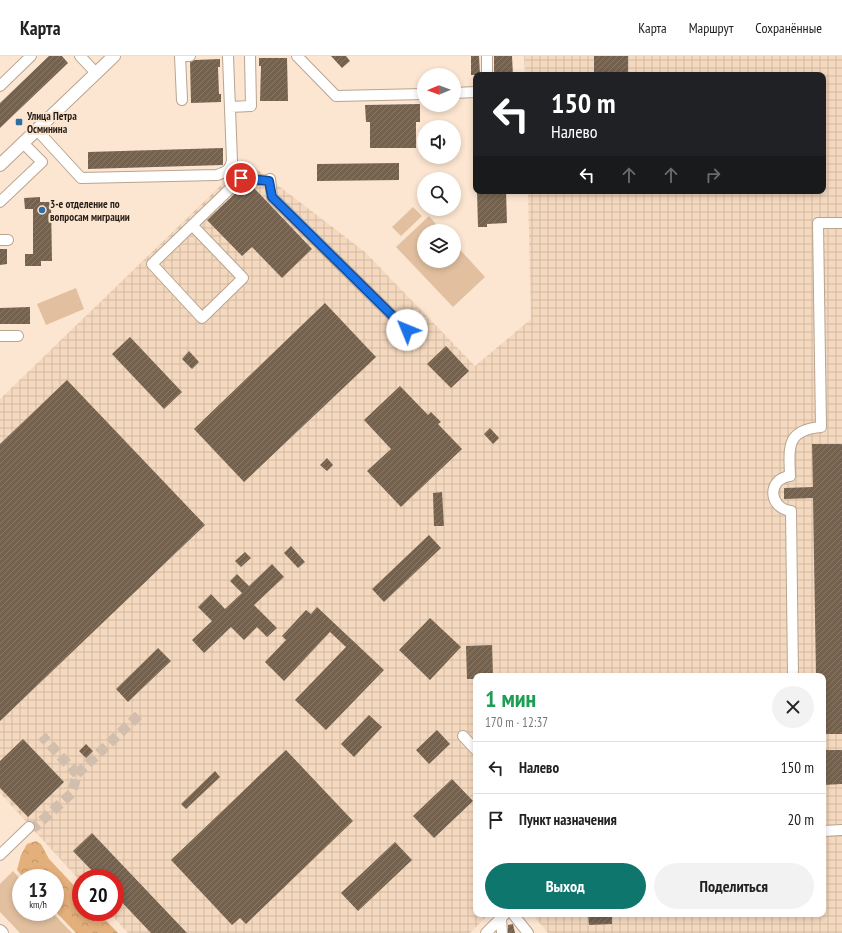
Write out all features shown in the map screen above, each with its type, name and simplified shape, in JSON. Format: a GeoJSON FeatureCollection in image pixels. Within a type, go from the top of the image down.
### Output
{"type":"FeatureCollection","features":[{"type":"Feature","properties":{"kind":"main road"},"geometry":{"type":"LineString","coordinates":[[0,165],[114,56]]}},
{"type":"Feature","properties":{"kind":"street"},"geometry":{"type":"LineString","coordinates":[[0,86],[31,56]]}},
{"type":"Feature","properties":{"kind":"street"},"geometry":{"type":"LineString","coordinates":[[182,100],[180,56],[190,56]]}},
{"type":"Feature","properties":{"kind":"street"},"geometry":{"type":"LineString","coordinates":[[37,130],[81,178],[217,175],[227,172],[231,167],[228,56]]}},
{"type":"Feature","properties":{"kind":"street"},"geometry":{"type":"LineString","coordinates":[[230,107],[251,106],[250,56]]}},
{"type":"Feature","properties":{"kind":"street"},"geometry":{"type":"LineString","coordinates":[[297,56],[336,96],[417,94]]}},
{"type":"Feature","properties":{"kind":"street"},"geometry":{"type":"LineString","coordinates":[[486,56],[487,72]]}},
{"type":"Feature","properties":{"kind":"street"},"geometry":{"type":"LineString","coordinates":[[86,58],[96,73]]}},
{"type":"Feature","properties":{"kind":"street"},"geometry":{"type":"LineString","coordinates":[[461,93],[473,92]]}},
{"type":"Feature","properties":{"kind":"street"},"geometry":{"type":"LineString","coordinates":[[0,202],[42,162],[23,142]]}},
{"type":"Feature","properties":{"kind":"street"},"geometry":{"type":"LineString","coordinates":[[192,225],[243,278],[202,318],[152,264],[192,225],[241,178],[270,180],[272,197],[418,341]]}},
{"type":"Feature","properties":{"kind":"street"},"geometry":{"type":"LineString","coordinates":[[794,673],[791,511],[781,509],[777,505],[773,496],[773,491],[777,482],[785,476],[790,476],[790,447],[793,439],[810,428],[821,427],[818,223],[842,223]]}},
{"type":"Feature","properties":{"kind":"street"},"geometry":{"type":"LineString","coordinates":[[0,336],[18,336]]}},
{"type":"Feature","properties":{"kind":"street"},"geometry":{"type":"LineString","coordinates":[[462,736],[473,747]]}},
{"type":"Feature","properties":{"kind":"street"},"geometry":{"type":"LineString","coordinates":[[0,855],[30,827]]}},
{"type":"Feature","properties":{"kind":"street"},"geometry":{"type":"LineString","coordinates":[[826,831],[842,830]]}},
{"type":"Feature","properties":{"kind":"street"},"geometry":{"type":"LineString","coordinates":[[486,933],[502,917]]}},
{"type":"Feature","properties":{"kind":"street"},"geometry":{"type":"LineString","coordinates":[[502,933],[503,917]]}},
{"type":"Feature","properties":{"kind":"street"},"geometry":{"type":"LineString","coordinates":[[515,917],[527,932]]}},
{"type":"Feature","properties":{"kind":"shaded area"},"geometry":{"type":"Polygon","coordinates":[[[524,56],[842,56],[842,933],[548,933],[535,917],[826,917],[826,673],[473,673],[473,917],[486,917],[470,933],[128,933],[117,921],[124,921],[124,869],[72,869],[72,872],[0,793],[0,399],[246,161],[365,252],[475,366],[531,319],[528,194],[826,194],[826,72],[525,72],[524,56]]]}},
{"type":"Feature","properties":{"kind":"shaded area"},"geometry":{"type":"Polygon","coordinates":[[[413,207],[417,211],[417,216],[422,216],[401,236],[392,227],[413,207]]]}},
{"type":"Feature","properties":{"kind":"shaded area"},"geometry":{"type":"Polygon","coordinates":[[[429,216],[436,224],[420,224],[429,216]]]}},
{"type":"Feature","properties":{"kind":"shaded area"},"geometry":{"type":"Polygon","coordinates":[[[417,227],[417,268],[461,268],[461,251],[485,277],[453,307],[396,247],[417,227]]]}},
{"type":"Feature","properties":{"kind":"shaded area"},"geometry":{"type":"Polygon","coordinates":[[[76,288],[84,309],[46,325],[37,304],[76,288]]]}},
{"type":"Feature","properties":{"kind":"shaded area"},"geometry":{"type":"Polygon","coordinates":[[[12,872],[12,921],[61,921],[72,933],[20,933],[0,912],[0,884],[12,872]]]}},
{"type":"Feature","properties":{"kind":"green space"},"geometry":{"type":"Polygon","coordinates":[[[36,841],[41,844],[49,859],[58,869],[17,869],[21,855],[27,844],[36,841]]]}},
{"type":"Feature","properties":{"kind":"green space"},"geometry":{"type":"Polygon","coordinates":[[[64,875],[72,883],[72,921],[107,921],[118,933],[76,933],[64,920],[64,875]]]}},
{"type":"Feature","properties":{"kind":"building"},"geometry":{"type":"Polygon","coordinates":[[[49,56],[62,56],[68,63],[0,128],[0,103],[49,56]]]}},
{"type":"Feature","properties":{"kind":"building"},"geometry":{"type":"Polygon","coordinates":[[[331,56],[346,56],[350,61],[342,68],[331,56]]]}},
{"type":"Feature","properties":{"kind":"building"},"geometry":{"type":"Polygon","coordinates":[[[471,56],[479,56],[480,72],[473,72],[473,75],[471,75],[471,56]]]}},
{"type":"Feature","properties":{"kind":"building"},"geometry":{"type":"Polygon","coordinates":[[[494,56],[512,56],[513,72],[494,72],[494,56]]]}},
{"type":"Feature","properties":{"kind":"building"},"geometry":{"type":"Polygon","coordinates":[[[594,56],[628,56],[628,72],[594,72],[594,56]]]}},
{"type":"Feature","properties":{"kind":"building"},"geometry":{"type":"Polygon","coordinates":[[[259,58],[287,58],[288,101],[260,101],[261,66],[259,66],[259,58]]]}},
{"type":"Feature","properties":{"kind":"building"},"geometry":{"type":"Polygon","coordinates":[[[220,59],[220,67],[218,67],[219,94],[221,94],[221,102],[191,103],[190,62],[195,60],[220,59]]]}},
{"type":"Feature","properties":{"kind":"building"},"geometry":{"type":"Polygon","coordinates":[[[417,104],[417,112],[420,112],[420,120],[417,120],[416,122],[416,148],[370,148],[370,122],[366,122],[365,105],[417,104]]]}},
{"type":"Feature","properties":{"kind":"building"},"geometry":{"type":"Polygon","coordinates":[[[223,148],[223,165],[88,169],[88,152],[223,148]]]}},
{"type":"Feature","properties":{"kind":"building"},"geometry":{"type":"Polygon","coordinates":[[[399,163],[399,180],[317,181],[317,164],[399,163]]]}},
{"type":"Feature","properties":{"kind":"building"},"geometry":{"type":"Polygon","coordinates":[[[242,187],[248,193],[254,188],[312,249],[282,278],[252,247],[242,256],[207,220],[242,187]]]}},
{"type":"Feature","properties":{"kind":"building"},"geometry":{"type":"Polygon","coordinates":[[[477,194],[506,194],[507,223],[487,224],[487,227],[478,227],[477,194]]]}},
{"type":"Feature","properties":{"kind":"building"},"geometry":{"type":"Polygon","coordinates":[[[40,197],[40,202],[51,202],[52,261],[41,261],[41,266],[25,266],[25,254],[33,254],[33,209],[25,209],[24,198],[40,197]]]}},
{"type":"Feature","properties":{"kind":"building"},"geometry":{"type":"Polygon","coordinates":[[[0,249],[7,249],[7,264],[0,265],[0,249]]]}},
{"type":"Feature","properties":{"kind":"building"},"geometry":{"type":"Polygon","coordinates":[[[325,303],[376,357],[244,482],[194,429],[325,303]]]}},
{"type":"Feature","properties":{"kind":"building"},"geometry":{"type":"Polygon","coordinates":[[[30,307],[30,324],[0,324],[0,308],[30,307]]]}},
{"type":"Feature","properties":{"kind":"building"},"geometry":{"type":"Polygon","coordinates":[[[130,337],[182,392],[164,409],[112,354],[130,337]]]}},
{"type":"Feature","properties":{"kind":"building"},"geometry":{"type":"Polygon","coordinates":[[[446,346],[469,371],[451,388],[427,364],[446,346]]]}},
{"type":"Feature","properties":{"kind":"building"},"geometry":{"type":"Polygon","coordinates":[[[189,351],[199,362],[192,369],[182,359],[189,351]]]}},
{"type":"Feature","properties":{"kind":"building"},"geometry":{"type":"Polygon","coordinates":[[[67,380],[205,525],[0,721],[0,444],[67,380]]]}},
{"type":"Feature","properties":{"kind":"building"},"geometry":{"type":"Polygon","coordinates":[[[400,386],[428,415],[431,412],[441,422],[438,424],[462,449],[401,507],[367,471],[391,449],[364,420],[400,386]]]}},
{"type":"Feature","properties":{"kind":"building"},"geometry":{"type":"Polygon","coordinates":[[[490,428],[499,438],[493,444],[484,434],[490,428]]]}},
{"type":"Feature","properties":{"kind":"building"},"geometry":{"type":"Polygon","coordinates":[[[812,444],[842,444],[842,734],[826,734],[826,673],[816,673],[813,498],[784,499],[784,488],[813,487],[812,444]]]}},
{"type":"Feature","properties":{"kind":"building"},"geometry":{"type":"Polygon","coordinates":[[[327,458],[333,465],[327,471],[320,465],[327,458]]]}},
{"type":"Feature","properties":{"kind":"building"},"geometry":{"type":"Polygon","coordinates":[[[442,492],[444,526],[434,526],[433,493],[442,492]]]}},
{"type":"Feature","properties":{"kind":"building"},"geometry":{"type":"Polygon","coordinates":[[[429,535],[441,548],[384,602],[372,589],[429,535]]]}},
{"type":"Feature","properties":{"kind":"building"},"geometry":{"type":"Polygon","coordinates":[[[291,546],[305,562],[298,568],[284,553],[291,546]]]}},
{"type":"Feature","properties":{"kind":"building"},"geometry":{"type":"Polygon","coordinates":[[[245,552],[251,558],[241,567],[235,561],[245,552]]]}},
{"type":"Feature","properties":{"kind":"building"},"geometry":{"type":"Polygon","coordinates":[[[272,564],[284,577],[254,605],[277,628],[267,637],[257,627],[244,640],[231,627],[204,653],[192,640],[212,621],[198,607],[211,594],[225,609],[242,593],[230,581],[237,574],[249,586],[272,564]]]}},
{"type":"Feature","properties":{"kind":"building"},"geometry":{"type":"Polygon","coordinates":[[[317,607],[384,670],[326,730],[295,700],[346,647],[330,632],[284,681],[265,662],[286,640],[282,636],[306,610],[311,614],[317,607]]]}},
{"type":"Feature","properties":{"kind":"building"},"geometry":{"type":"Polygon","coordinates":[[[430,618],[461,647],[430,680],[399,650],[430,618]]]}},
{"type":"Feature","properties":{"kind":"building"},"geometry":{"type":"Polygon","coordinates":[[[492,645],[493,673],[473,673],[473,679],[467,679],[466,646],[492,645]]]}},
{"type":"Feature","properties":{"kind":"building"},"geometry":{"type":"Polygon","coordinates":[[[158,648],[171,661],[128,702],[116,689],[158,648]]]}},
{"type":"Feature","properties":{"kind":"building"},"geometry":{"type":"Polygon","coordinates":[[[369,715],[382,727],[354,757],[341,744],[369,715]]]}},
{"type":"Feature","properties":{"kind":"building"},"geometry":{"type":"Polygon","coordinates":[[[437,730],[450,744],[429,764],[416,750],[437,730]]]}},
{"type":"Feature","properties":{"kind":"building"},"geometry":{"type":"Polygon","coordinates":[[[23,739],[64,782],[28,817],[0,788],[0,761],[23,739]]]}},
{"type":"Feature","properties":{"kind":"building"},"geometry":{"type":"Polygon","coordinates":[[[86,744],[93,751],[86,758],[79,751],[86,744]]]}},
{"type":"Feature","properties":{"kind":"building"},"geometry":{"type":"Polygon","coordinates":[[[286,750],[353,821],[246,924],[240,918],[232,925],[171,860],[286,750]]]}},
{"type":"Feature","properties":{"kind":"building"},"geometry":{"type":"Polygon","coordinates":[[[826,750],[842,750],[842,784],[826,785],[826,750]]]}},
{"type":"Feature","properties":{"kind":"building"},"geometry":{"type":"Polygon","coordinates":[[[215,771],[220,777],[186,809],[181,804],[215,771]]]}},
{"type":"Feature","properties":{"kind":"building"},"geometry":{"type":"Polygon","coordinates":[[[452,779],[473,801],[434,838],[413,816],[452,779]]]}},
{"type":"Feature","properties":{"kind":"building"},"geometry":{"type":"Polygon","coordinates":[[[92,833],[187,933],[151,933],[124,904],[124,869],[90,869],[73,851],[92,833]]]}},
{"type":"Feature","properties":{"kind":"building"},"geometry":{"type":"Polygon","coordinates":[[[395,842],[412,860],[358,911],[341,893],[395,842]]]}},
{"type":"Feature","properties":{"kind":"building"},"geometry":{"type":"Polygon","coordinates":[[[588,917],[612,917],[612,924],[589,925],[588,917]]]}},
{"type":"Feature","properties":{"kind":"building"},"geometry":{"type":"Polygon","coordinates":[[[513,924],[515,933],[508,933],[508,925],[513,924]]]}},
{"type":"Feature","properties":{"kind":"tunnel"},"geometry":{"type":"LineString","coordinates":[[77,774],[140,714]]}},
{"type":"Feature","properties":{"kind":"tunnel"},"geometry":{"type":"LineString","coordinates":[[29,827],[36,826],[72,793],[77,774],[42,736]]}},
{"type":"Feature","properties":{"kind":"place","name":"Улица Петра Осминина"},"geometry":{"type":"Point","coordinates":[19,122]}},
{"type":"Feature","properties":{"kind":"place","name":"3-е отделение по вопросам миграции"},"geometry":{"type":"Point","coordinates":[42,210]}},
{"type":"Feature","properties":{"kind":"route"},"geometry":{"type":"LineString","coordinates":[[241,178],[269,181],[272,197],[407,330]]}}]}
